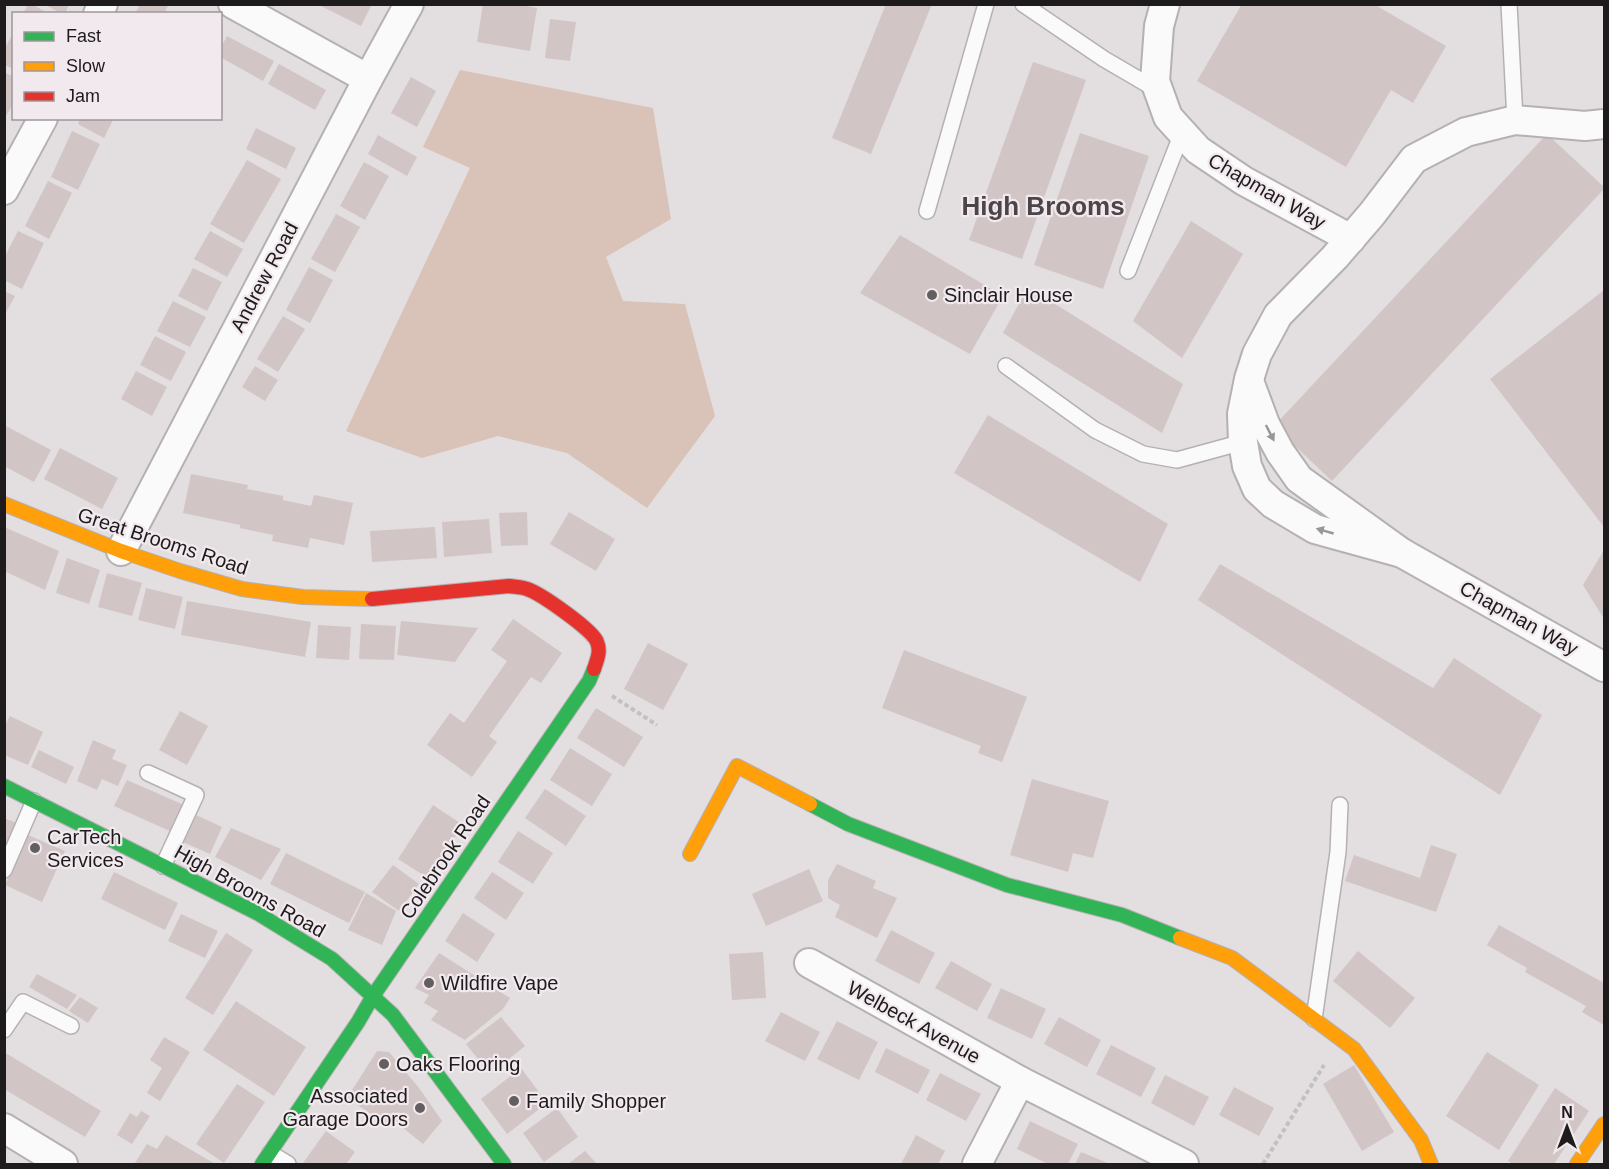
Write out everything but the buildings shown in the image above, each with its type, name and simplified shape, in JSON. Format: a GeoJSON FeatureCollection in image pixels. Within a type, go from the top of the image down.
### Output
{"type":"FeatureCollection","features":[{"type":"Feature","properties":{"kind":"street"},"geometry":{"type":"LineString","coordinates":[[233,4],[368,79]]}},
{"type":"Feature","properties":{"kind":"street","name":"Andrew Road"},"geometry":{"type":"LineString","coordinates":[[121,551],[409,4]]}},
{"type":"Feature","properties":{"kind":"street","name":"Chapman Way"},"geometry":{"type":"LineString","coordinates":[[1164,4],[1159,26],[1155,81],[1168,117],[1198,150],[1244,181],[1351,239]]}},
{"type":"Feature","properties":{"kind":"street"},"geometry":{"type":"LineString","coordinates":[[4,190],[42,120]]}},
{"type":"Feature","properties":{"kind":"street","name":"Chapman Way"},"geometry":{"type":"LineString","coordinates":[[1402,553],[1315,529],[1273,504],[1257,489],[1247,466],[1242,414],[1257,354],[1278,315],[1351,239],[1414,159],[1466,132],[1515,120],[1585,126],[1605,124]]}},
{"type":"Feature","properties":{"kind":"street","name":"Chapman Way"},"geometry":{"type":"LineString","coordinates":[[1249,379],[1265,424],[1280,452],[1299,479],[1402,553],[1605,666]]}},
{"type":"Feature","properties":{"kind":"street","name":"Great Brooms Road"},"geometry":{"type":"LineString","coordinates":[[4,504],[121,551],[180,572],[242,589],[303,597],[364,600],[509,586],[529,589]]}},
{"type":"Feature","properties":{"kind":"street","name":"Colebrook Road"},"geometry":{"type":"LineString","coordinates":[[266,1159],[373,996],[589,681],[598,664],[600,651],[595,636],[587,627],[529,589]]}},
{"type":"Feature","properties":{"kind":"street"},"geometry":{"type":"LineString","coordinates":[[690,854],[737,766],[848,824],[1007,885],[1122,915],[1232,957],[1354,1049],[1421,1140],[1431,1164]]}},
{"type":"Feature","properties":{"kind":"street","name":"High Brooms Road"},"geometry":{"type":"LineString","coordinates":[[4,786],[98,838],[163,866],[257,913],[332,959],[393,1015],[504,1164]]}},
{"type":"Feature","properties":{"kind":"street","name":"Welbeck Avenue"},"geometry":{"type":"LineString","coordinates":[[809,963],[1020,1081],[1184,1164]]}},
{"type":"Feature","properties":{"kind":"street"},"geometry":{"type":"LineString","coordinates":[[977,1164],[1020,1081]]}},
{"type":"Feature","properties":{"kind":"street"},"geometry":{"type":"LineString","coordinates":[[1577,1164],[1605,1125]]}},
{"type":"Feature","properties":{"kind":"street"},"geometry":{"type":"LineString","coordinates":[[4,1128],[63,1164]]}},
{"type":"Feature","properties":{"kind":"lane"},"geometry":{"type":"LineString","coordinates":[[927,211],[986,4]]}},
{"type":"Feature","properties":{"kind":"lane"},"geometry":{"type":"LineString","coordinates":[[1023,4],[1104,59],[1159,92]]}},
{"type":"Feature","properties":{"kind":"lane"},"geometry":{"type":"LineString","coordinates":[[1509,4],[1515,120]]}},
{"type":"Feature","properties":{"kind":"lane"},"geometry":{"type":"LineString","coordinates":[[1128,271],[1182,133]]}},
{"type":"Feature","properties":{"kind":"lane"},"geometry":{"type":"LineString","coordinates":[[1006,366],[1095,430],[1143,454],[1177,460],[1244,442]]}},
{"type":"Feature","properties":{"kind":"lane"},"geometry":{"type":"LineString","coordinates":[[148,773],[196,795],[163,866]]}},
{"type":"Feature","properties":{"kind":"lane"},"geometry":{"type":"LineString","coordinates":[[4,870],[34,801]]}},
{"type":"Feature","properties":{"kind":"lane"},"geometry":{"type":"LineString","coordinates":[[1314,1019],[1338,852],[1340,805]]}},
{"type":"Feature","properties":{"kind":"lane"},"geometry":{"type":"LineString","coordinates":[[4,1030],[23,1002],[71,1026]]}},
{"type":"Feature","properties":{"kind":"lane"},"geometry":{"type":"LineString","coordinates":[[266,1159],[288,1164]]}},
{"type":"Feature","properties":{"kind":"path"},"geometry":{"type":"LineString","coordinates":[[615,698],[657,724]]}},
{"type":"Feature","properties":{"kind":"path"},"geometry":{"type":"LineString","coordinates":[[1263,1164],[1341,1039]]}},
{"type":"Feature","properties":{"kind":"shaded area"},"geometry":{"type":"Polygon","coordinates":[[[460,70],[653,108],[671,219],[606,257],[623,301],[685,304],[715,416],[647,508],[567,453],[498,436],[422,458],[346,431],[470,168],[423,147],[460,70]]]}},
{"type":"Feature","properties":{"kind":"traffic: fast"},"geometry":{"type":"LineString","coordinates":[[262,1164],[358,1022],[373,996],[589,681],[594,669]]}},
{"type":"Feature","properties":{"kind":"traffic: fast"},"geometry":{"type":"LineString","coordinates":[[4,786],[257,913],[332,959],[393,1015],[504,1164]]}},
{"type":"Feature","properties":{"kind":"traffic: fast"},"geometry":{"type":"LineString","coordinates":[[810,804],[848,824],[1007,885],[1122,915],[1180,938]]}},
{"type":"Feature","properties":{"kind":"traffic: slow"},"geometry":{"type":"LineString","coordinates":[[4,504],[121,551],[242,589],[303,597],[372,599]]}},
{"type":"Feature","properties":{"kind":"traffic: slow"},"geometry":{"type":"LineString","coordinates":[[690,854],[737,766],[810,804]]}},
{"type":"Feature","properties":{"kind":"traffic: slow"},"geometry":{"type":"LineString","coordinates":[[1180,938],[1232,958],[1354,1049],[1421,1140],[1431,1164]]}},
{"type":"Feature","properties":{"kind":"traffic: slow"},"geometry":{"type":"LineString","coordinates":[[1577,1164],[1604,1124]]}},
{"type":"Feature","properties":{"kind":"traffic: jam"},"geometry":{"type":"LineString","coordinates":[[372,599],[509,586],[525,588],[565,612],[593,636],[599,649],[594,669]]}},
{"type":"Feature","properties":{"kind":"place","name":"Sinclair House"},"geometry":{"type":"Point","coordinates":[932,295]}},
{"type":"Feature","properties":{"kind":"place","name":"CarTech Services"},"geometry":{"type":"Point","coordinates":[35,848]}},
{"type":"Feature","properties":{"kind":"place","name":"Wildfire Vape"},"geometry":{"type":"Point","coordinates":[429,983]}},
{"type":"Feature","properties":{"kind":"place","name":"Oaks Flooring"},"geometry":{"type":"Point","coordinates":[384,1064]}},
{"type":"Feature","properties":{"kind":"place","name":"Family Shopper"},"geometry":{"type":"Point","coordinates":[514,1101]}},
{"type":"Feature","properties":{"kind":"place","name":"Associated Garage Doors"},"geometry":{"type":"Point","coordinates":[420,1108]}},
{"type":"Feature","properties":{"kind":"district","name":"High Brooms"},"geometry":{"type":"Point","coordinates":[1043,206]}}]}
